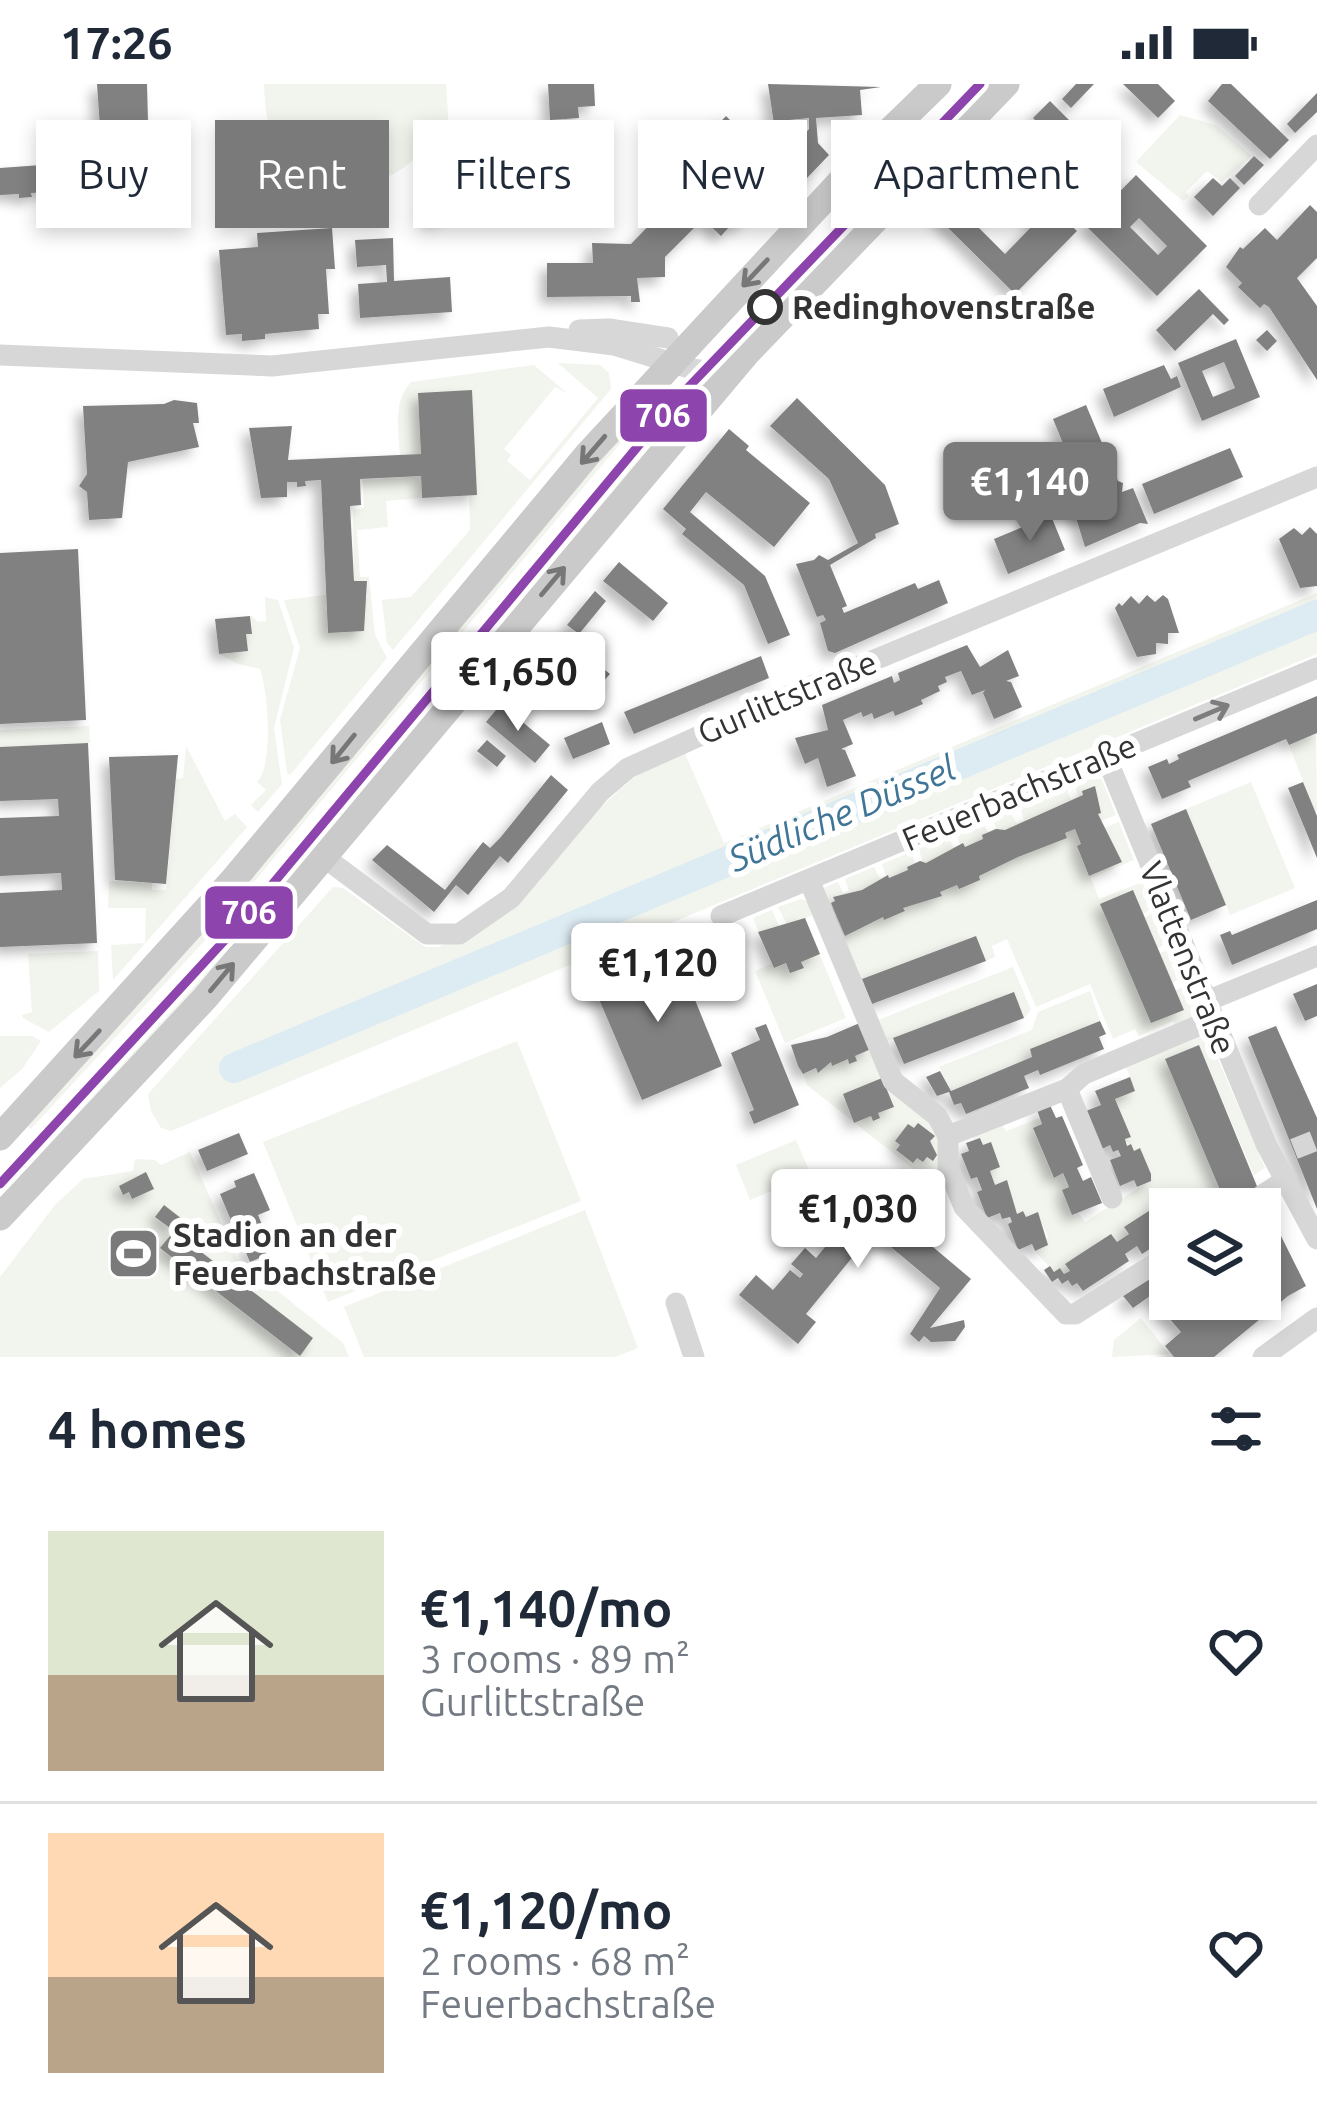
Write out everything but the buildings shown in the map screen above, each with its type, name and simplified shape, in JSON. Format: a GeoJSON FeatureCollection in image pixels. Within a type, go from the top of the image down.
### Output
{"type":"FeatureCollection","features":[{"type":"Feature","properties":{"kind":"main road"},"geometry":{"type":"LineString","coordinates":[[903,120],[938,84]]}},
{"type":"Feature","properties":{"kind":"main road"},"geometry":{"type":"LineString","coordinates":[[970,120],[1004,85]]}},
{"type":"Feature","properties":{"kind":"main road"},"geometry":{"type":"LineString","coordinates":[[0,1137],[235,879],[588,454],[649,389],[663,354],[695,326],[710,322],[831,192]]}},
{"type":"Feature","properties":{"kind":"main road"},"geometry":{"type":"LineString","coordinates":[[0,1217],[205,998],[737,364],[866,228]]}},
{"type":"Feature","properties":{"kind":"street"},"geometry":{"type":"LineString","coordinates":[[1259,206],[1317,145]]}},
{"type":"Feature","properties":{"kind":"street"},"geometry":{"type":"LineString","coordinates":[[0,355],[272,366],[609,329],[705,371],[737,364]]}},
{"type":"Feature","properties":{"kind":"street","name":"Gurlittstraße"},"geometry":{"type":"LineString","coordinates":[[324,857],[427,934],[446,937],[470,929],[511,898],[600,792],[628,768],[804,689],[1317,477]]}},
{"type":"Feature","properties":{"kind":"street","name":"Feuerbachstraße"},"geometry":{"type":"LineString","coordinates":[[721,916],[1317,668]]}},
{"type":"Feature","properties":{"kind":"street","name":"Vlattenstraße"},"geometry":{"type":"LineString","coordinates":[[1106,757],[1210,1010],[1284,1154],[1287,1179],[1317,1239]]}},
{"type":"Feature","properties":{"kind":"street"},"geometry":{"type":"LineString","coordinates":[[809,880],[893,1081],[938,1116],[948,1136],[948,1168],[964,1207],[1066,1314],[1076,1314],[1149,1267]]}},
{"type":"Feature","properties":{"kind":"street"},"geometry":{"type":"LineString","coordinates":[[948,1136],[1067,1089],[1084,1074],[1277,972],[1317,956]]}},
{"type":"Feature","properties":{"kind":"street"},"geometry":{"type":"LineString","coordinates":[[1067,1089],[1112,1198]]}},
{"type":"Feature","properties":{"kind":"street"},"geometry":{"type":"LineString","coordinates":[[1273,1188],[1287,1179]]}},
{"type":"Feature","properties":{"kind":"street"},"geometry":{"type":"LineString","coordinates":[[676,1303],[694,1357]]}},
{"type":"Feature","properties":{"kind":"street"},"geometry":{"type":"LineString","coordinates":[[1263,1357],[1317,1318]]}},
{"type":"Feature","properties":{"kind":"shaded area"},"geometry":{"type":"Polygon","coordinates":[[[264,84],[446,84],[448,120],[413,120],[413,160],[389,176],[389,120],[267,117],[264,84]]]}},
{"type":"Feature","properties":{"kind":"shaded area"},"geometry":{"type":"Polygon","coordinates":[[[1180,115],[1216,125],[1252,156],[1222,182],[1207,171],[1183,201],[1136,162],[1180,115]]]}},
{"type":"Feature","properties":{"kind":"shaded area"},"geometry":{"type":"Polygon","coordinates":[[[558,363],[600,365],[609,373],[611,389],[393,650],[387,643],[382,600],[411,597],[470,530],[469,495],[421,454],[400,455],[398,416],[405,390],[411,382],[534,365],[567,393],[555,387],[504,449],[511,455],[507,461],[530,480],[598,398],[558,363]]]}},
{"type":"Feature","properties":{"kind":"shaded area"},"geometry":{"type":"Polygon","coordinates":[[[638,411],[643,416],[208,937],[31,1129],[24,1124],[638,411]]]}},
{"type":"Feature","properties":{"kind":"shaded area"},"geometry":{"type":"Polygon","coordinates":[[[665,434],[308,864],[52,1148],[45,1142],[248,921],[554,550],[558,553],[665,434]]]}},
{"type":"Feature","properties":{"kind":"shaded area"},"geometry":{"type":"Polygon","coordinates":[[[421,476],[422,498],[386,501],[388,527],[357,530],[360,577],[369,577],[375,635],[387,658],[290,775],[280,720],[300,648],[284,600],[326,595],[328,632],[367,597],[367,581],[354,581],[353,510],[364,508],[363,480],[421,476]]]}},
{"type":"Feature","properties":{"kind":"shaded area"},"geometry":{"type":"Polygon","coordinates":[[[1317,593],[1317,654],[171,1131],[161,1128],[151,1111],[148,1094],[333,887],[343,888],[425,947],[438,947],[457,939],[645,767],[683,749],[724,843],[1317,593]]]}},
{"type":"Feature","properties":{"kind":"shaded area"},"geometry":{"type":"Polygon","coordinates":[[[265,597],[278,600],[294,648],[274,728],[282,784],[258,812],[251,805],[266,790],[257,782],[268,744],[263,679],[260,669],[219,654],[247,651],[251,615],[258,622],[266,621],[265,597]]]}},
{"type":"Feature","properties":{"kind":"shaded area"},"geometry":{"type":"Polygon","coordinates":[[[89,726],[90,743],[0,747],[0,730],[89,726]]]}},
{"type":"Feature","properties":{"kind":"shaded area"},"geometry":{"type":"Polygon","coordinates":[[[1316,734],[1317,811],[1315,812],[1289,745],[1316,734]]]}},
{"type":"Feature","properties":{"kind":"shaded area"},"geometry":{"type":"Polygon","coordinates":[[[186,746],[225,821],[235,814],[247,827],[113,980],[111,945],[145,943],[146,908],[108,908],[109,881],[152,883],[152,890],[166,890],[176,779],[183,778],[186,746]]]}},
{"type":"Feature","properties":{"kind":"shaded area"},"geometry":{"type":"Polygon","coordinates":[[[1092,776],[1102,780],[1116,815],[1101,821],[1104,828],[1119,822],[1134,860],[1091,878],[1099,899],[1143,882],[1154,906],[1143,914],[1156,912],[1169,942],[1158,948],[1160,953],[1171,948],[1183,977],[1172,983],[1176,990],[1187,985],[1197,1010],[1192,1019],[1176,1026],[1173,1021],[1139,1036],[1135,1029],[1113,1039],[1090,984],[1036,1007],[1007,939],[992,946],[995,957],[986,961],[976,936],[862,979],[823,888],[838,882],[843,893],[849,891],[845,879],[874,867],[880,878],[886,876],[882,864],[911,852],[915,863],[922,860],[919,849],[948,836],[953,847],[960,845],[956,833],[983,822],[988,832],[996,828],[992,818],[1010,811],[1016,823],[1024,820],[1020,807],[1066,787],[1071,800],[1079,797],[1074,783],[1092,776]]]}},
{"type":"Feature","properties":{"kind":"shaded area"},"geometry":{"type":"Polygon","coordinates":[[[1251,782],[1295,888],[1230,915],[1186,809],[1251,782]]]}},
{"type":"Feature","properties":{"kind":"shaded area"},"geometry":{"type":"Polygon","coordinates":[[[801,899],[809,902],[814,914],[805,919],[846,1018],[785,1043],[755,971],[772,964],[753,918],[772,910],[780,928],[787,925],[778,907],[801,899]]]}},
{"type":"Feature","properties":{"kind":"shaded area"},"geometry":{"type":"Polygon","coordinates":[[[98,951],[99,991],[49,1032],[23,1018],[32,1012],[28,954],[98,951]]]}},
{"type":"Feature","properties":{"kind":"shaded area"},"geometry":{"type":"Polygon","coordinates":[[[1013,967],[1031,1010],[1024,1018],[1014,993],[887,1041],[878,1020],[1013,967]]]}},
{"type":"Feature","properties":{"kind":"shaded area"},"geometry":{"type":"Polygon","coordinates":[[[1090,991],[1100,1021],[1030,1049],[1032,1057],[951,1091],[939,1067],[1032,1030],[1038,1012],[1090,991]]]}},
{"type":"Feature","properties":{"kind":"shaded area"},"geometry":{"type":"Polygon","coordinates":[[[1205,1029],[1265,1168],[1254,1175],[1199,1045],[1165,1059],[1219,1188],[1149,1188],[1149,1214],[1125,1227],[1129,1234],[1117,1242],[1111,1235],[1066,1265],[1070,1271],[1054,1272],[1035,1251],[1048,1237],[1038,1213],[1017,1214],[1007,1181],[995,1185],[990,1171],[1000,1166],[991,1143],[983,1145],[981,1138],[974,1140],[972,1135],[1003,1126],[1006,1131],[1040,1118],[1042,1124],[1033,1129],[1053,1177],[1063,1173],[1069,1187],[1062,1190],[1072,1214],[1078,1212],[1085,1222],[1151,1180],[1139,1149],[1134,1151],[1125,1139],[1131,1136],[1115,1099],[1135,1090],[1124,1062],[1205,1029]]]}},
{"type":"Feature","properties":{"kind":"shaded area"},"geometry":{"type":"Polygon","coordinates":[[[0,1036],[32,1036],[41,1041],[22,1069],[0,1088],[0,1036]]]}},
{"type":"Feature","properties":{"kind":"shaded area"},"geometry":{"type":"Polygon","coordinates":[[[517,1041],[581,1201],[328,1302],[263,1142],[517,1041]]]}},
{"type":"Feature","properties":{"kind":"shaded area"},"geometry":{"type":"Polygon","coordinates":[[[871,1049],[936,1126],[942,1143],[941,1191],[807,1085],[803,1074],[871,1049]]]}},
{"type":"Feature","properties":{"kind":"shaded area"},"geometry":{"type":"Polygon","coordinates":[[[796,1140],[811,1175],[750,1200],[736,1165],[796,1140]]]}},
{"type":"Feature","properties":{"kind":"shaded area","name":"Stadion an der Feuerbachstraße"},"geometry":{"type":"Polygon","coordinates":[[[190,1152],[237,1259],[343,1343],[349,1357],[0,1357],[0,1277],[55,1205],[83,1179],[133,1171],[135,1159],[161,1165],[190,1152]]]}},
{"type":"Feature","properties":{"kind":"shaded area"},"geometry":{"type":"Polygon","coordinates":[[[585,1210],[638,1348],[615,1357],[364,1357],[344,1307],[585,1210]]]}},
{"type":"Feature","properties":{"kind":"shaded area"},"geometry":{"type":"Polygon","coordinates":[[[1141,1318],[1169,1354],[1112,1357],[1114,1340],[1141,1318]]]}},
{"type":"Feature","properties":{"kind":"waterway","name":"Südliche Düssel"},"geometry":{"type":"LineString","coordinates":[[234,1068],[1317,615]]}},
{"type":"Feature","properties":{"kind":"tunnel"},"geometry":{"type":"LineString","coordinates":[[1294,1149],[1317,1140]]}},
{"type":"Feature","properties":{"kind":"transit line","name":"706"},"geometry":{"type":"LineString","coordinates":[[0,1184],[235,929],[679,397],[980,84]]}},
{"type":"Feature","properties":{"kind":"place","name":"Redinghovenstraße"},"geometry":{"type":"Point","coordinates":[765,307]}},
{"type":"Feature","properties":{"kind":"place","name":"Stadion an der Feuerbachstraße"},"geometry":{"type":"Point","coordinates":[134,1254]}}]}
